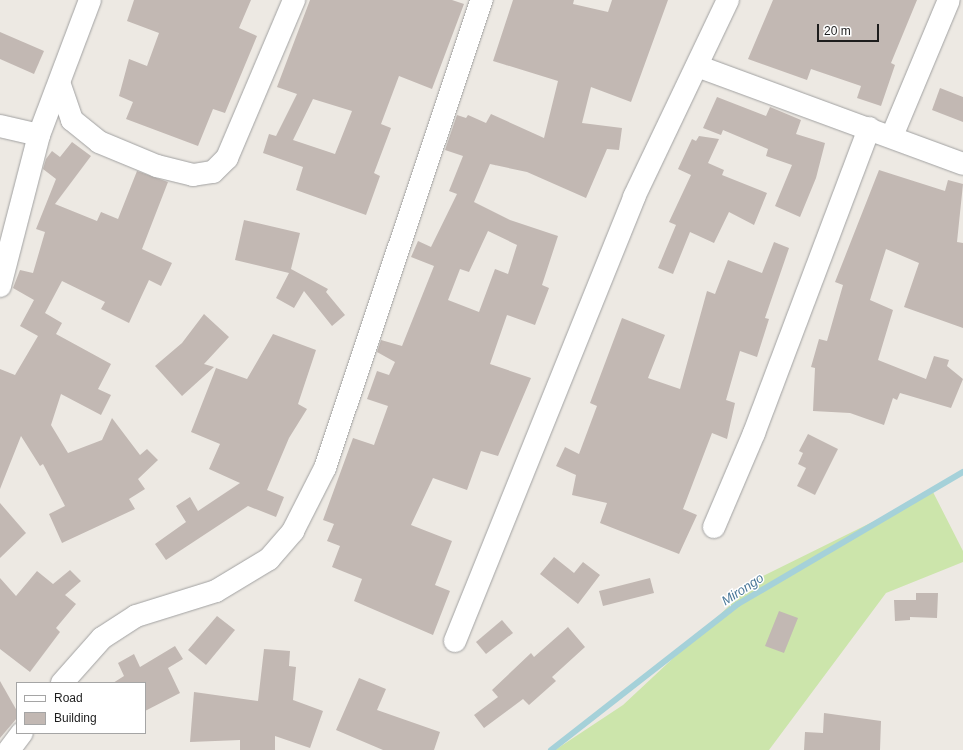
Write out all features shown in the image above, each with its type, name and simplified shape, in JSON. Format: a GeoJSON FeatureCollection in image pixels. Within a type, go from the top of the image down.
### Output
{"type":"FeatureCollection","features":[{"type":"Feature","properties":{"kind":"street"},"geometry":{"type":"LineString","coordinates":[[0,286],[39,135],[60,85],[90,0]]}},
{"type":"Feature","properties":{"kind":"street"},"geometry":{"type":"LineString","coordinates":[[60,85],[72,120],[99,142],[157,166],[193,175],[213,172],[227,158],[294,0]]}},
{"type":"Feature","properties":{"kind":"street"},"geometry":{"type":"LineString","coordinates":[[63,682],[102,638],[136,616],[216,591],[269,559],[293,531],[325,468],[411,204],[482,0]]}},
{"type":"Feature","properties":{"kind":"street"},"geometry":{"type":"LineString","coordinates":[[455,641],[574,339],[634,197],[728,0]]}},
{"type":"Feature","properties":{"kind":"street"},"geometry":{"type":"LineString","coordinates":[[892,136],[949,0]]}},
{"type":"Feature","properties":{"kind":"street"},"geometry":{"type":"LineString","coordinates":[[697,66],[892,136],[963,164]]}},
{"type":"Feature","properties":{"kind":"street"},"geometry":{"type":"LineString","coordinates":[[0,126],[39,135]]}},
{"type":"Feature","properties":{"kind":"street"},"geometry":{"type":"LineString","coordinates":[[714,527],[754,433],[869,128]]}},
{"type":"Feature","properties":{"kind":"street"},"geometry":{"type":"LineString","coordinates":[[9,750],[21,734]]}},
{"type":"Feature","properties":{"kind":"green space"},"geometry":{"type":"Polygon","coordinates":[[[933,492],[963,551],[963,562],[886,593],[769,750],[555,750],[623,705],[759,578],[933,492]]]}},
{"type":"Feature","properties":{"kind":"building"},"geometry":{"type":"Polygon","coordinates":[[[134,0],[251,0],[239,28],[257,36],[225,113],[213,109],[198,146],[126,119],[133,102],[119,96],[129,59],[147,66],[159,33],[127,21],[134,0]]]}},
{"type":"Feature","properties":{"kind":"building"},"geometry":{"type":"Polygon","coordinates":[[[310,0],[452,0],[464,4],[432,89],[399,76],[381,124],[391,128],[374,173],[380,176],[366,215],[296,190],[303,167],[263,153],[269,134],[276,136],[297,94],[277,87],[310,0]],[[313,99],[293,140],[335,154],[352,111],[313,99]]]}},
{"type":"Feature","properties":{"kind":"building"},"geometry":{"type":"Polygon","coordinates":[[[513,0],[574,0],[573,4],[608,12],[612,0],[668,0],[631,102],[591,87],[582,123],[622,128],[619,150],[607,149],[586,198],[527,172],[490,164],[474,202],[510,220],[558,236],[542,285],[549,288],[535,325],[507,315],[490,364],[531,378],[498,456],[481,451],[467,490],[433,478],[411,525],[452,541],[435,585],[450,591],[433,635],[354,601],[362,579],[332,567],[340,546],[327,541],[334,524],[323,520],[353,438],[374,445],[388,406],[367,399],[377,371],[389,375],[395,362],[377,352],[381,340],[402,346],[434,266],[411,257],[418,241],[431,247],[457,194],[449,191],[463,156],[445,150],[457,115],[466,118],[468,115],[486,123],[491,114],[544,138],[558,81],[493,61],[513,0]],[[488,231],[469,272],[460,269],[448,300],[479,312],[495,269],[508,274],[517,245],[488,231]]]}},
{"type":"Feature","properties":{"kind":"building"},"geometry":{"type":"Polygon","coordinates":[[[773,0],[917,0],[891,63],[895,65],[881,106],[857,98],[861,86],[811,69],[807,80],[748,59],[773,0]]]}},
{"type":"Feature","properties":{"kind":"building"},"geometry":{"type":"Polygon","coordinates":[[[0,32],[44,51],[34,74],[0,59],[0,32]]]}},
{"type":"Feature","properties":{"kind":"building"},"geometry":{"type":"Polygon","coordinates":[[[940,88],[963,97],[963,122],[932,110],[940,88]]]}},
{"type":"Feature","properties":{"kind":"building"},"geometry":{"type":"Polygon","coordinates":[[[717,97],[766,116],[770,107],[801,120],[796,134],[825,143],[816,178],[800,217],[775,206],[792,165],[766,156],[768,149],[723,130],[721,135],[703,128],[717,97]]]}},
{"type":"Feature","properties":{"kind":"building"},"geometry":{"type":"Polygon","coordinates":[[[699,136],[719,139],[708,163],[724,170],[722,175],[767,193],[754,225],[729,212],[714,243],[690,232],[673,274],[658,268],[676,225],[669,222],[691,175],[678,169],[692,139],[696,141],[699,136]]]}},
{"type":"Feature","properties":{"kind":"building"},"geometry":{"type":"Polygon","coordinates":[[[72,142],[91,156],[55,204],[97,221],[101,212],[118,219],[137,171],[168,182],[142,249],[172,263],[161,286],[149,280],[129,323],[101,309],[105,302],[62,281],[45,313],[62,323],[56,334],[111,364],[98,389],[111,395],[101,415],[61,394],[51,425],[68,453],[102,440],[112,418],[140,455],[147,449],[158,460],[138,479],[145,489],[129,499],[135,509],[62,543],[49,514],[65,506],[43,464],[40,466],[21,436],[0,489],[0,369],[15,375],[38,336],[20,326],[34,300],[13,288],[20,270],[33,273],[45,232],[36,229],[56,179],[43,169],[46,159],[52,151],[60,157],[72,142]]]}},
{"type":"Feature","properties":{"kind":"building"},"geometry":{"type":"Polygon","coordinates":[[[879,170],[945,191],[948,180],[963,184],[957,242],[963,243],[963,328],[904,307],[919,263],[886,249],[870,300],[893,310],[878,360],[926,379],[934,356],[949,360],[947,366],[963,379],[951,408],[900,393],[897,400],[893,398],[884,425],[850,413],[813,411],[815,368],[811,367],[819,339],[827,341],[843,285],[835,282],[879,170]]]}},
{"type":"Feature","properties":{"kind":"building"},"geometry":{"type":"Polygon","coordinates":[[[244,220],[300,233],[291,269],[328,289],[326,292],[345,315],[332,326],[304,291],[294,308],[276,298],[289,273],[235,260],[244,220]]]}},
{"type":"Feature","properties":{"kind":"building"},"geometry":{"type":"Polygon","coordinates":[[[774,242],[789,248],[765,318],[769,319],[757,357],[740,351],[726,400],[735,403],[727,439],[712,433],[683,509],[697,515],[679,554],[600,523],[607,503],[572,495],[576,475],[556,466],[565,447],[579,454],[597,406],[590,403],[622,318],[665,335],[648,378],[680,389],[707,291],[715,294],[728,260],[762,273],[774,242]]]}},
{"type":"Feature","properties":{"kind":"building"},"geometry":{"type":"Polygon","coordinates":[[[204,314],[229,337],[204,364],[214,367],[182,396],[155,366],[182,343],[204,314]]]}},
{"type":"Feature","properties":{"kind":"building"},"geometry":{"type":"Polygon","coordinates":[[[273,334],[316,350],[298,404],[307,409],[289,438],[267,490],[284,497],[276,517],[248,506],[166,560],[155,544],[186,522],[176,506],[190,497],[198,511],[240,483],[209,469],[220,444],[191,432],[216,368],[247,379],[273,334]]]}},
{"type":"Feature","properties":{"kind":"building"},"geometry":{"type":"Polygon","coordinates":[[[808,434],[838,449],[815,495],[797,486],[806,468],[798,464],[803,453],[799,451],[808,434]]]}},
{"type":"Feature","properties":{"kind":"building"},"geometry":{"type":"Polygon","coordinates":[[[0,503],[26,533],[0,558],[0,503]]]}},
{"type":"Feature","properties":{"kind":"building"},"geometry":{"type":"Polygon","coordinates":[[[554,557],[574,573],[583,562],[600,575],[578,604],[540,574],[554,557]]]}},
{"type":"Feature","properties":{"kind":"building"},"geometry":{"type":"Polygon","coordinates":[[[70,570],[81,581],[65,595],[76,604],[56,628],[60,632],[30,672],[0,649],[0,578],[16,596],[37,571],[53,584],[70,570]]]}},
{"type":"Feature","properties":{"kind":"building"},"geometry":{"type":"Polygon","coordinates":[[[650,578],[654,593],[603,606],[599,591],[650,578]]]}},
{"type":"Feature","properties":{"kind":"building"},"geometry":{"type":"Polygon","coordinates":[[[916,593],[938,593],[937,618],[910,617],[910,620],[895,621],[894,600],[916,600],[916,593]]]}},
{"type":"Feature","properties":{"kind":"building"},"geometry":{"type":"Polygon","coordinates":[[[779,611],[798,618],[784,653],[765,646],[779,611]]]}},
{"type":"Feature","properties":{"kind":"building"},"geometry":{"type":"Polygon","coordinates":[[[217,616],[235,630],[206,665],[188,650],[217,616]]]}},
{"type":"Feature","properties":{"kind":"building"},"geometry":{"type":"Polygon","coordinates":[[[502,620],[513,633],[486,654],[476,642],[502,620]]]}},
{"type":"Feature","properties":{"kind":"building"},"geometry":{"type":"Polygon","coordinates":[[[568,627],[585,647],[552,677],[556,681],[529,705],[523,699],[484,728],[474,715],[498,697],[492,690],[531,653],[534,657],[568,627]]]}},
{"type":"Feature","properties":{"kind":"building"},"geometry":{"type":"Polygon","coordinates":[[[175,646],[183,659],[168,668],[180,693],[146,710],[146,682],[115,682],[124,676],[118,663],[134,654],[140,667],[175,646]]]}},
{"type":"Feature","properties":{"kind":"building"},"geometry":{"type":"Polygon","coordinates":[[[264,649],[290,651],[289,666],[296,667],[293,700],[323,711],[310,748],[275,736],[275,750],[240,750],[240,740],[190,742],[194,692],[258,701],[264,649]]]}},
{"type":"Feature","properties":{"kind":"building"},"geometry":{"type":"Polygon","coordinates":[[[359,678],[386,689],[377,710],[440,732],[434,750],[383,750],[336,730],[359,678]]]}},
{"type":"Feature","properties":{"kind":"building"},"geometry":{"type":"Polygon","coordinates":[[[0,681],[16,709],[16,719],[0,738],[0,681]]]}},
{"type":"Feature","properties":{"kind":"building"},"geometry":{"type":"Polygon","coordinates":[[[824,713],[881,721],[880,750],[804,750],[805,732],[823,733],[824,713]]]}},
{"type":"Feature","properties":{"kind":"waterway","name":"Mirongo"},"geometry":{"type":"LineString","coordinates":[[551,750],[738,604],[963,472]]}}]}
